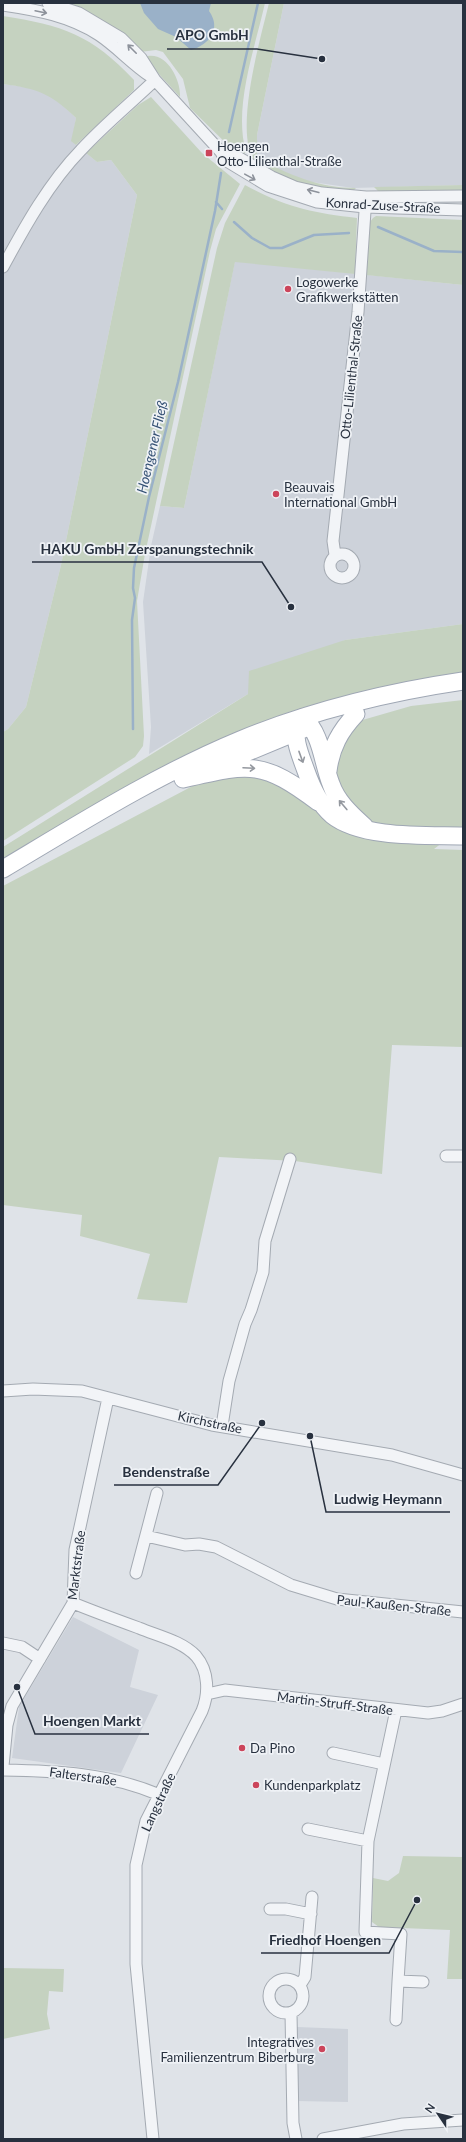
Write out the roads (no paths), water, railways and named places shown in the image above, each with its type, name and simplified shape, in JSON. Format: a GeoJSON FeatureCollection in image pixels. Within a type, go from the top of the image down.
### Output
{"type":"FeatureCollection","features":[{"type":"Feature","properties":{"kind":"main road"},"geometry":{"type":"LineString","coordinates":[[3,868],[76,825],[183,766],[240,740],[302,724],[405,691],[463,681]]}},
{"type":"Feature","properties":{"kind":"main road"},"geometry":{"type":"LineString","coordinates":[[3,878],[183,779],[302,724],[356,714],[424,697],[463,691]]}},
{"type":"Feature","properties":{"kind":"main road"},"geometry":{"type":"LineString","coordinates":[[328,775],[335,741],[356,714]]}},
{"type":"Feature","properties":{"kind":"main road"},"geometry":{"type":"LineString","coordinates":[[302,724],[340,801],[367,829]]}},
{"type":"Feature","properties":{"kind":"main road"},"geometry":{"type":"LineString","coordinates":[[302,724],[296,744],[314,792],[323,806]]}},
{"type":"Feature","properties":{"kind":"main road"},"geometry":{"type":"LineString","coordinates":[[183,779],[233,768],[256,768],[288,780],[340,820],[367,829],[399,835],[463,836]]}},
{"type":"Feature","properties":{"kind":"street","name":"Konrad-Zuse-Straße"},"geometry":{"type":"LineString","coordinates":[[48,3],[79,13],[121,38],[141,58],[155,80]]}},
{"type":"Feature","properties":{"kind":"street","name":"Konrad-Zuse-Straße"},"geometry":{"type":"LineString","coordinates":[[3,5],[52,14],[86,27],[112,44],[155,80],[222,152],[231,153],[272,177],[295,187],[366,202],[463,210]]}},
{"type":"Feature","properties":{"kind":"street"},"geometry":{"type":"LineString","coordinates":[[3,267],[22,231],[54,184],[81,150],[155,80]]}},
{"type":"Feature","properties":{"kind":"street","name":"Konrad-Zuse-Straße"},"geometry":{"type":"LineString","coordinates":[[366,202],[463,196]]}},
{"type":"Feature","properties":{"kind":"street","name":"Otto-Lilienthal-Straße"},"geometry":{"type":"LineString","coordinates":[[335,555],[333,541],[358,312],[366,202]]}},
{"type":"Feature","properties":{"kind":"street"},"geometry":{"type":"LineString","coordinates":[[446,1156],[463,1156]]}},
{"type":"Feature","properties":{"kind":"street"},"geometry":{"type":"LineString","coordinates":[[222,1426],[229,1381],[244,1324],[252,1310],[263,1272],[266,1241],[290,1159]]}},
{"type":"Feature","properties":{"kind":"street","name":"Kirchstraße"},"geometry":{"type":"LineString","coordinates":[[3,1391],[58,1389],[82,1391],[212,1425],[392,1456],[463,1475]]}},
{"type":"Feature","properties":{"kind":"street","name":"Marktstraße"},"geometry":{"type":"LineString","coordinates":[[3,1766],[6,1713],[73,1603],[76,1550],[108,1398]]}},
{"type":"Feature","properties":{"kind":"street"},"geometry":{"type":"LineString","coordinates":[[136,1573],[157,1493]]}},
{"type":"Feature","properties":{"kind":"street","name":"Paul-Kaußen-Straße"},"geometry":{"type":"LineString","coordinates":[[146,1536],[185,1546],[199,1544],[216,1547],[291,1586],[337,1599],[463,1612]]}},
{"type":"Feature","properties":{"kind":"street","name":"Langstraße"},"geometry":{"type":"LineString","coordinates":[[73,1603],[177,1643],[197,1657],[204,1670],[207,1683],[207,1694],[202,1711],[146,1821],[136,1865],[136,1964],[153,2139]]}},
{"type":"Feature","properties":{"kind":"street"},"geometry":{"type":"LineString","coordinates":[[3,1643],[22,1647],[40,1659]]}},
{"type":"Feature","properties":{"kind":"street","name":"Martin-Struff-Straße"},"geometry":{"type":"LineString","coordinates":[[207,1694],[225,1690],[428,1713],[442,1711],[463,1704]]}},
{"type":"Feature","properties":{"kind":"street"},"geometry":{"type":"LineString","coordinates":[[396,1710],[368,1841],[365,1932],[401,1934],[396,2020]]}},
{"type":"Feature","properties":{"kind":"street"},"geometry":{"type":"LineString","coordinates":[[333,1753],[384,1764]]}},
{"type":"Feature","properties":{"kind":"street","name":"Falterstraße"},"geometry":{"type":"LineString","coordinates":[[3,1770],[77,1772],[128,1782],[160,1795]]}},
{"type":"Feature","properties":{"kind":"street"},"geometry":{"type":"LineString","coordinates":[[308,1829],[368,1841]]}},
{"type":"Feature","properties":{"kind":"street"},"geometry":{"type":"LineString","coordinates":[[300,1985],[305,1977],[312,1897]]}},
{"type":"Feature","properties":{"kind":"street"},"geometry":{"type":"LineString","coordinates":[[270,1909],[286,1909],[311,1914]]}},
{"type":"Feature","properties":{"kind":"street"},"geometry":{"type":"LineString","coordinates":[[285,1978],[294,1980],[300,1985],[304,1998],[302,2005],[290,2013],[282,2013],[275,2010],[270,2003],[269,1994],[274,1984],[285,1978]]}},
{"type":"Feature","properties":{"kind":"street"},"geometry":{"type":"LineString","coordinates":[[398,1981],[423,1982]]}},
{"type":"Feature","properties":{"kind":"street"},"geometry":{"type":"LineString","coordinates":[[290,2013],[292,2123],[296,2139]]}},
{"type":"Feature","properties":{"kind":"street"},"geometry":{"type":"LineString","coordinates":[[323,2139],[403,2124],[463,2120]]}},
{"type":"Feature","properties":{"kind":"water"},"geometry":{"type":"Polygon","coordinates":[[[140,3],[211,3],[209,11],[213,18],[214,24],[212,35],[203,44],[191,50],[176,37],[158,29],[144,13],[140,3]]]}},
{"type":"Feature","properties":{"kind":"waterway","name":"Hoengener Fließ"},"geometry":{"type":"LineString","coordinates":[[229,132],[258,3]]}},
{"type":"Feature","properties":{"kind":"waterway","name":"Hoengener Fließ"},"geometry":{"type":"LineString","coordinates":[[133,729],[132,620],[135,598],[133,588],[134,568],[149,497],[178,382],[215,211],[221,173]]}},
{"type":"Feature","properties":{"kind":"waterway","name":"Hoengener Fließ"},"geometry":{"type":"LineString","coordinates":[[216,202],[222,209]]}},
{"type":"Feature","properties":{"kind":"waterway"},"geometry":{"type":"LineString","coordinates":[[234,222],[252,238],[270,248],[282,248],[314,235],[349,233]]}},
{"type":"Feature","properties":{"kind":"waterway"},"geometry":{"type":"LineString","coordinates":[[378,227],[434,251],[463,252]]}},
{"type":"Feature","properties":{"kind":"place","name":"APO GmbH"},"geometry":{"type":"Point","coordinates":[322,59]}},
{"type":"Feature","properties":{"kind":"place","name":"Hoengen Otto-Lilienthal-Straße"},"geometry":{"type":"Point","coordinates":[209,153]}},
{"type":"Feature","properties":{"kind":"place","name":"Logowerke Grafikwerkstätten"},"geometry":{"type":"Point","coordinates":[288,289]}},
{"type":"Feature","properties":{"kind":"place","name":"Beauvais International GmbH"},"geometry":{"type":"Point","coordinates":[276,494]}},
{"type":"Feature","properties":{"kind":"place","name":"HAKU GmbH Zerspanungstechnik"},"geometry":{"type":"Point","coordinates":[291,607]}},
{"type":"Feature","properties":{"kind":"place","name":"Bendenstraße"},"geometry":{"type":"Point","coordinates":[262,1423]}},
{"type":"Feature","properties":{"kind":"place","name":"Ludwig Heymann"},"geometry":{"type":"Point","coordinates":[310,1436]}},
{"type":"Feature","properties":{"kind":"place","name":"Hoengen Markt"},"geometry":{"type":"Point","coordinates":[17,1687]}},
{"type":"Feature","properties":{"kind":"place","name":"Da Pino"},"geometry":{"type":"Point","coordinates":[242,1748]}},
{"type":"Feature","properties":{"kind":"place","name":"Kundenparkplatz"},"geometry":{"type":"Point","coordinates":[256,1785]}},
{"type":"Feature","properties":{"kind":"place","name":"Friedhof Hoengen"},"geometry":{"type":"Point","coordinates":[417,1900]}},
{"type":"Feature","properties":{"kind":"place","name":"Integratives Familienzentrum Biberburg"},"geometry":{"type":"Point","coordinates":[322,2049]}}]}
